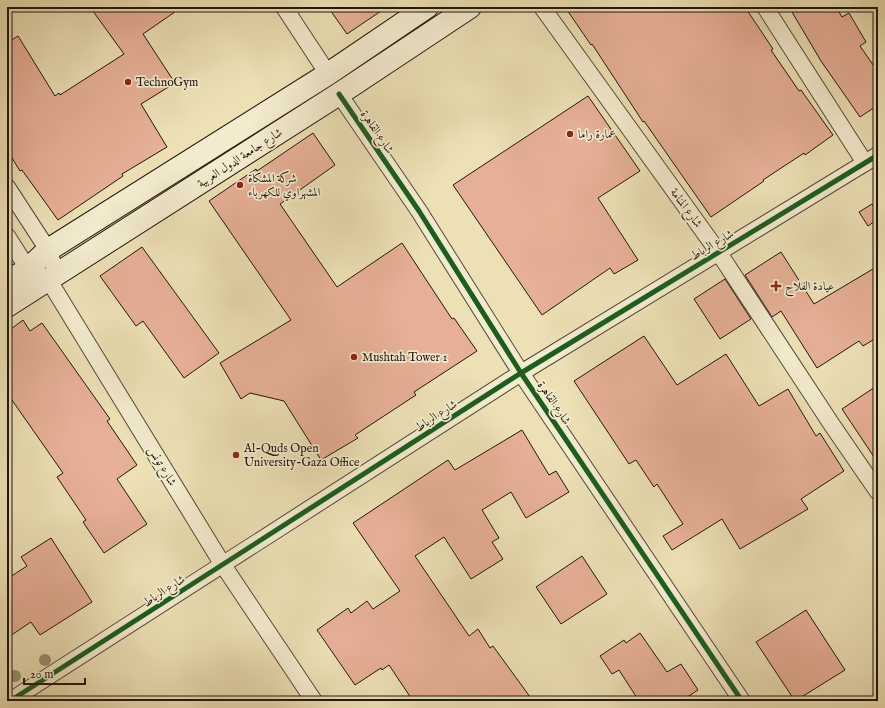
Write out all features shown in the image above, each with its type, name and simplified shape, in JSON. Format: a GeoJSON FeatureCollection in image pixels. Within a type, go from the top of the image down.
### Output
{"type":"FeatureCollection","features":[{"type":"Feature","properties":{"kind":"main road","name":"شارع جامعة الدول العربية"},"geometry":{"type":"LineString","coordinates":[[7,282],[28,268],[48,250],[328,74],[426,7]]}},
{"type":"Feature","properties":{"kind":"main road","name":"شارع جامعة الدول العربية"},"geometry":{"type":"LineString","coordinates":[[7,306],[339,94],[470,7]]}},
{"type":"Feature","properties":{"kind":"street"},"geometry":{"type":"LineString","coordinates":[[284,7],[328,74]]}},
{"type":"Feature","properties":{"kind":"street","name":"شارع المنامة"},"geometry":{"type":"LineString","coordinates":[[542,7],[719,253],[878,492]]}},
{"type":"Feature","properties":{"kind":"street"},"geometry":{"type":"LineString","coordinates":[[765,7],[872,159]]}},
{"type":"Feature","properties":{"kind":"street","name":"شارع القاهرة"},"geometry":{"type":"LineString","coordinates":[[339,94],[419,211],[521,372],[742,701]]}},
{"type":"Feature","properties":{"kind":"street","name":"شارع الرباط"},"geometry":{"type":"LineString","coordinates":[[10,701],[521,372],[872,159]]}},
{"type":"Feature","properties":{"kind":"street","name":"شارع تونس"},"geometry":{"type":"LineString","coordinates":[[7,187],[48,250],[52,277],[223,565],[314,701]]}},
{"type":"Feature","properties":{"kind":"street","name":"شارع تونس"},"geometry":{"type":"LineString","coordinates":[[7,236],[28,268],[52,277]]}},
{"type":"Feature","properties":{"kind":"building"},"geometry":{"type":"Polygon","coordinates":[[[90,7],[182,7],[143,34],[175,83],[141,104],[167,147],[122,174],[123,176],[58,220],[22,170],[20,171],[7,150],[7,43],[18,36],[55,96],[59,93],[60,95],[124,54],[90,7]]]}},
{"type":"Feature","properties":{"kind":"building"},"geometry":{"type":"Polygon","coordinates":[[[328,7],[387,7],[347,34],[328,7]]]}},
{"type":"Feature","properties":{"kind":"building"},"geometry":{"type":"Polygon","coordinates":[[[565,7],[745,7],[773,49],[771,50],[799,91],[801,90],[833,135],[805,155],[804,153],[763,180],[764,181],[711,217],[644,121],[643,122],[592,44],[591,45],[565,7]]]}},
{"type":"Feature","properties":{"kind":"building"},"geometry":{"type":"Polygon","coordinates":[[[789,7],[836,7],[842,17],[849,13],[866,42],[860,46],[878,72],[878,105],[860,117],[821,61],[789,7]]]}},
{"type":"Feature","properties":{"kind":"building"},"geometry":{"type":"Polygon","coordinates":[[[588,96],[640,171],[598,198],[638,260],[614,274],[610,268],[542,315],[453,185],[588,96]]]}},
{"type":"Feature","properties":{"kind":"building"},"geometry":{"type":"Polygon","coordinates":[[[313,133],[335,165],[280,204],[337,287],[402,243],[452,319],[454,318],[477,351],[414,392],[416,395],[355,435],[358,438],[321,460],[284,401],[250,393],[241,399],[220,363],[291,320],[209,201],[313,133]]]}},
{"type":"Feature","properties":{"kind":"building"},"geometry":{"type":"Polygon","coordinates":[[[872,204],[878,213],[878,219],[868,226],[859,212],[872,204]]]}},
{"type":"Feature","properties":{"kind":"building"},"geometry":{"type":"Polygon","coordinates":[[[142,247],[219,353],[184,378],[143,321],[136,326],[100,276],[142,247]]]}},
{"type":"Feature","properties":{"kind":"building"},"geometry":{"type":"Polygon","coordinates":[[[781,252],[814,304],[878,266],[878,337],[863,346],[859,341],[817,368],[781,311],[772,317],[745,275],[781,252]]]}},
{"type":"Feature","properties":{"kind":"building"},"geometry":{"type":"Polygon","coordinates":[[[725,279],[751,319],[720,339],[694,299],[725,279]]]}},
{"type":"Feature","properties":{"kind":"building"},"geometry":{"type":"Polygon","coordinates":[[[23,320],[30,331],[42,323],[110,419],[107,421],[137,465],[117,479],[147,524],[104,553],[83,522],[86,520],[57,477],[63,473],[7,393],[7,332],[23,320]]]}},
{"type":"Feature","properties":{"kind":"building"},"geometry":{"type":"Polygon","coordinates":[[[644,336],[677,385],[726,354],[759,406],[788,389],[816,436],[820,433],[844,471],[801,499],[808,509],[740,549],[722,519],[672,550],[663,536],[683,524],[657,484],[654,487],[636,460],[629,464],[574,381],[644,336]]]}},
{"type":"Feature","properties":{"kind":"building"},"geometry":{"type":"Polygon","coordinates":[[[878,385],[878,463],[842,409],[878,385]]]}},
{"type":"Feature","properties":{"kind":"building"},"geometry":{"type":"Polygon","coordinates":[[[522,430],[549,475],[556,471],[569,492],[526,518],[511,492],[482,510],[499,538],[492,542],[503,559],[471,579],[444,537],[415,556],[469,636],[478,629],[490,648],[493,646],[533,701],[413,701],[389,665],[382,670],[381,668],[355,685],[317,630],[348,608],[351,613],[367,601],[373,609],[400,591],[353,523],[448,460],[455,470],[522,430]]]}},
{"type":"Feature","properties":{"kind":"building"},"geometry":{"type":"Polygon","coordinates":[[[51,538],[92,602],[40,635],[31,622],[7,638],[7,579],[27,566],[21,557],[51,538]]]}},
{"type":"Feature","properties":{"kind":"building"},"geometry":{"type":"Polygon","coordinates":[[[582,556],[607,594],[561,624],[536,587],[582,556]]]}},
{"type":"Feature","properties":{"kind":"building"},"geometry":{"type":"Polygon","coordinates":[[[806,610],[845,670],[795,701],[756,642],[806,610]]]}},
{"type":"Feature","properties":{"kind":"building"},"geometry":{"type":"Polygon","coordinates":[[[640,633],[667,672],[681,664],[698,690],[681,701],[639,701],[619,670],[612,674],[600,656],[624,640],[626,643],[640,633]]]}},
{"type":"Feature","properties":{"kind":"cycle path"},"geometry":{"type":"LineString","coordinates":[[339,94],[419,211],[521,373],[742,701]]}},
{"type":"Feature","properties":{"kind":"cycle path"},"geometry":{"type":"LineString","coordinates":[[10,701],[521,373],[878,155]]}},
{"type":"Feature","properties":{"kind":"place","name":"TechnoGym"},"geometry":{"type":"Point","coordinates":[128,82]}},
{"type":"Feature","properties":{"kind":"place","name":"عمارة راما"},"geometry":{"type":"Point","coordinates":[570,134]}},
{"type":"Feature","properties":{"kind":"place","name":"شركة المشكاة المشهراوي للكهرباء"},"geometry":{"type":"Point","coordinates":[240,185]}},
{"type":"Feature","properties":{"kind":"place","name":"عيادة الفلاح"},"geometry":{"type":"Point","coordinates":[776,286]}},
{"type":"Feature","properties":{"kind":"place","name":"Mushtah Tower 1"},"geometry":{"type":"Point","coordinates":[354,357]}},
{"type":"Feature","properties":{"kind":"place","name":"Al-Quds Open University-Gaza Office"},"geometry":{"type":"Point","coordinates":[236,455]}}]}
